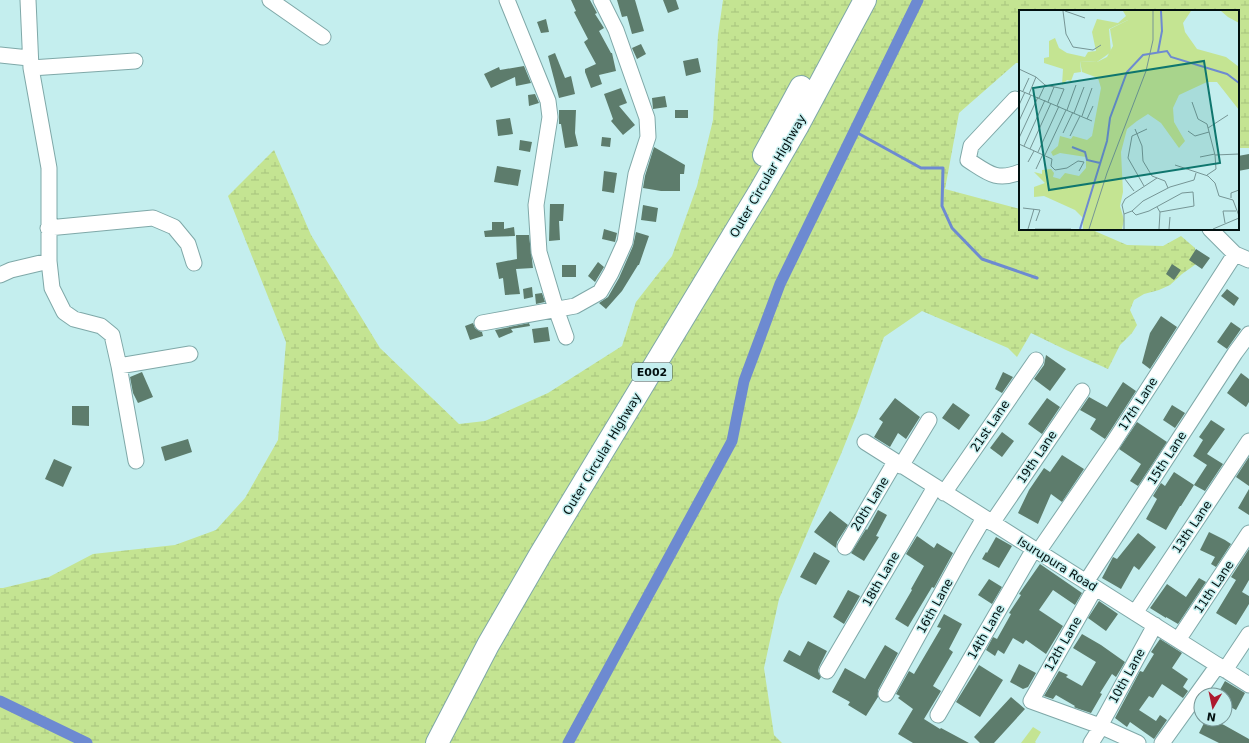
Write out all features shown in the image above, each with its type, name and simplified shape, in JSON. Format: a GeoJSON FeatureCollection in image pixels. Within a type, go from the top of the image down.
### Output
{"type":"FeatureCollection","features":[{"type":"Feature","properties":{"kind":"highway","name":"Outer Circular Highway"},"geometry":{"type":"LineString","coordinates":[[420,743],[475,635],[747,184],[821,52],[848,0]]}},
{"type":"Feature","properties":{"kind":"highway","name":"Outer Circular Highway"},"geometry":{"type":"LineString","coordinates":[[437,743],[492,638],[540,555],[764,185],[865,0]]}},
{"type":"Feature","properties":{"kind":"street"},"geometry":{"type":"LineString","coordinates":[[28,0],[30,63],[49,168],[48,228],[52,288],[64,312],[74,319],[101,326],[112,335],[136,461]]}},
{"type":"Feature","properties":{"kind":"street"},"geometry":{"type":"LineString","coordinates":[[270,0],[323,37]]}},
{"type":"Feature","properties":{"kind":"street"},"geometry":{"type":"LineString","coordinates":[[506,0],[548,101],[550,117],[536,205],[540,252],[566,337]]}},
{"type":"Feature","properties":{"kind":"street"},"geometry":{"type":"LineString","coordinates":[[482,323],[556,308],[575,306],[600,292],[612,273],[625,242],[636,174],[648,137],[646,118],[616,30],[601,0]]}},
{"type":"Feature","properties":{"kind":"street"},"geometry":{"type":"LineString","coordinates":[[0,55],[30,63],[135,61]]}},
{"type":"Feature","properties":{"kind":"street"},"geometry":{"type":"LineString","coordinates":[[1015,100],[971,146],[968,160],[993,176],[1012,176],[1019,172]]}},
{"type":"Feature","properties":{"kind":"street"},"geometry":{"type":"LineString","coordinates":[[48,228],[153,218],[174,227],[188,244],[194,263]]}},
{"type":"Feature","properties":{"kind":"street"},"geometry":{"type":"LineString","coordinates":[[1211,230],[1242,257]]}},
{"type":"Feature","properties":{"kind":"street","name":"17th Lane"},"geometry":{"type":"LineString","coordinates":[[1036,550],[1113,443],[1242,257]]}},
{"type":"Feature","properties":{"kind":"street"},"geometry":{"type":"LineString","coordinates":[[0,275],[11,270],[49,261]]}},
{"type":"Feature","properties":{"kind":"street","name":"15th Lane"},"geometry":{"type":"LineString","coordinates":[[1090,585],[1235,353],[1249,334]]}},
{"type":"Feature","properties":{"kind":"street"},"geometry":{"type":"LineString","coordinates":[[119,366],[190,354]]}},
{"type":"Feature","properties":{"kind":"street","name":"21st Lane"},"geometry":{"type":"LineString","coordinates":[[940,490],[1036,360]]}},
{"type":"Feature","properties":{"kind":"street","name":"19th Lane"},"geometry":{"type":"LineString","coordinates":[[988,520],[1082,391]]}},
{"type":"Feature","properties":{"kind":"street","name":"20th Lane"},"geometry":{"type":"LineString","coordinates":[[845,547],[928,420]]}},
{"type":"Feature","properties":{"kind":"street","name":"13th Lane"},"geometry":{"type":"LineString","coordinates":[[1135,613],[1249,441]]}},
{"type":"Feature","properties":{"kind":"street","name":"Isurupura Road"},"geometry":{"type":"LineString","coordinates":[[865,442],[1249,685]]}},
{"type":"Feature","properties":{"kind":"street","name":"18th Lane"},"geometry":{"type":"LineString","coordinates":[[827,672],[940,490]]}},
{"type":"Feature","properties":{"kind":"street","name":"16th Lane"},"geometry":{"type":"LineString","coordinates":[[886,694],[964,552],[988,520]]}},
{"type":"Feature","properties":{"kind":"street","name":"11th Lane"},"geometry":{"type":"LineString","coordinates":[[1178,640],[1249,533]]}},
{"type":"Feature","properties":{"kind":"street","name":"14th Lane"},"geometry":{"type":"LineString","coordinates":[[938,715],[1036,550]]}},
{"type":"Feature","properties":{"kind":"street","name":"12th Lane"},"geometry":{"type":"LineString","coordinates":[[1090,585],[1031,701],[1100,726]]}},
{"type":"Feature","properties":{"kind":"street","name":"10th Lane"},"geometry":{"type":"LineString","coordinates":[[1091,743],[1155,625]]}},
{"type":"Feature","properties":{"kind":"street"},"geometry":{"type":"LineString","coordinates":[[1162,743],[1249,634]]}},
{"type":"Feature","properties":{"kind":"street"},"geometry":{"type":"LineString","coordinates":[[1100,726],[1138,743]]}},
{"type":"Feature","properties":{"kind":"green space"},"geometry":{"type":"Polygon","coordinates":[[[723,0],[1249,0],[1249,148],[1239,148],[1239,10],[1019,10],[1019,63],[1016,63],[959,113],[945,189],[1019,209],[1019,230],[1092,230],[1127,245],[1163,246],[1181,236],[1195,248],[1196,264],[1170,285],[1144,294],[1134,300],[1130,310],[1137,325],[1132,333],[1120,345],[1108,369],[1031,333],[1017,357],[1008,348],[922,311],[884,337],[857,414],[841,454],[779,599],[764,668],[774,735],[782,743],[0,743],[0,588],[49,577],[93,554],[175,545],[216,530],[245,498],[278,440],[286,342],[228,196],[274,150],[311,235],[380,348],[459,424],[485,421],[548,393],[622,346],[636,302],[672,256],[697,186],[713,120],[718,35],[723,0]]]}},
{"type":"Feature","properties":{"kind":"green space"},"geometry":{"type":"Polygon","coordinates":[[[1033,727],[1041,732],[1035,742],[1036,743],[1021,743],[1033,727]]]}},
{"type":"Feature","properties":{"kind":"building"},"geometry":{"type":"Polygon","coordinates":[[[571,0],[590,0],[597,13],[595,14],[604,28],[599,31],[612,53],[616,71],[599,75],[602,84],[591,88],[585,69],[596,64],[584,42],[588,39],[574,12],[576,11],[571,0]]]}},
{"type":"Feature","properties":{"kind":"building"},"geometry":{"type":"Polygon","coordinates":[[[617,0],[635,0],[644,31],[632,34],[627,16],[622,17],[617,0]]]}},
{"type":"Feature","properties":{"kind":"building"},"geometry":{"type":"Polygon","coordinates":[[[663,0],[676,0],[679,9],[668,13],[663,0]]]}},
{"type":"Feature","properties":{"kind":"building"},"geometry":{"type":"Polygon","coordinates":[[[546,19],[549,32],[541,33],[537,22],[546,19]]]}},
{"type":"Feature","properties":{"kind":"building"},"geometry":{"type":"Polygon","coordinates":[[[641,44],[646,54],[637,59],[632,48],[641,44]]]}},
{"type":"Feature","properties":{"kind":"building"},"geometry":{"type":"Polygon","coordinates":[[[555,53],[565,78],[571,76],[575,94],[559,98],[548,56],[555,53]]]}},
{"type":"Feature","properties":{"kind":"building"},"geometry":{"type":"Polygon","coordinates":[[[698,58],[701,72],[686,76],[683,61],[698,58]]]}},
{"type":"Feature","properties":{"kind":"building"},"geometry":{"type":"Polygon","coordinates":[[[524,66],[531,83],[516,86],[515,77],[491,88],[484,74],[499,67],[500,70],[524,66]]]}},
{"type":"Feature","properties":{"kind":"building"},"geometry":{"type":"Polygon","coordinates":[[[621,88],[627,103],[619,106],[635,125],[623,135],[611,121],[613,119],[604,94],[621,88]]]}},
{"type":"Feature","properties":{"kind":"building"},"geometry":{"type":"Polygon","coordinates":[[[535,94],[539,103],[529,106],[528,95],[535,94]]]}},
{"type":"Feature","properties":{"kind":"building"},"geometry":{"type":"Polygon","coordinates":[[[665,96],[667,107],[653,109],[652,98],[665,96]]]}},
{"type":"Feature","properties":{"kind":"building"},"geometry":{"type":"Polygon","coordinates":[[[559,110],[576,110],[575,133],[578,146],[565,148],[561,124],[559,124],[559,110]]]}},
{"type":"Feature","properties":{"kind":"building"},"geometry":{"type":"Polygon","coordinates":[[[675,110],[688,110],[688,118],[675,118],[675,110]]]}},
{"type":"Feature","properties":{"kind":"building"},"geometry":{"type":"Polygon","coordinates":[[[510,118],[513,134],[498,136],[496,120],[510,118]]]}},
{"type":"Feature","properties":{"kind":"building"},"geometry":{"type":"Polygon","coordinates":[[[602,137],[611,138],[610,147],[601,146],[602,137]]]}},
{"type":"Feature","properties":{"kind":"building"},"geometry":{"type":"Polygon","coordinates":[[[520,140],[532,142],[530,152],[519,150],[520,140]]]}},
{"type":"Feature","properties":{"kind":"building"},"geometry":{"type":"Polygon","coordinates":[[[654,147],[685,165],[684,174],[680,174],[680,191],[661,191],[643,188],[654,147]]]}},
{"type":"Feature","properties":{"kind":"building"},"geometry":{"type":"Polygon","coordinates":[[[1249,154],[1249,169],[1239,171],[1239,156],[1249,154]]]}},
{"type":"Feature","properties":{"kind":"building"},"geometry":{"type":"Polygon","coordinates":[[[497,166],[521,170],[518,186],[494,182],[497,166]]]}},
{"type":"Feature","properties":{"kind":"building"},"geometry":{"type":"Polygon","coordinates":[[[604,171],[617,173],[614,193],[602,191],[604,171]]]}},
{"type":"Feature","properties":{"kind":"building"},"geometry":{"type":"Polygon","coordinates":[[[550,204],[564,204],[563,221],[559,221],[560,240],[549,241],[550,204]]]}},
{"type":"Feature","properties":{"kind":"building"},"geometry":{"type":"Polygon","coordinates":[[[643,205],[658,208],[656,222],[641,220],[643,205]]]}},
{"type":"Feature","properties":{"kind":"building"},"geometry":{"type":"Polygon","coordinates":[[[492,222],[504,222],[504,229],[514,227],[515,236],[485,237],[484,231],[492,230],[492,222]]]}},
{"type":"Feature","properties":{"kind":"building"},"geometry":{"type":"Polygon","coordinates":[[[604,229],[617,233],[615,242],[602,239],[604,229]]]}},
{"type":"Feature","properties":{"kind":"building"},"geometry":{"type":"Polygon","coordinates":[[[636,232],[649,236],[639,265],[622,291],[606,309],[599,303],[608,297],[619,278],[633,246],[636,232]]]}},
{"type":"Feature","properties":{"kind":"building"},"geometry":{"type":"Polygon","coordinates":[[[516,235],[529,235],[533,268],[516,269],[520,294],[505,295],[503,278],[499,279],[496,263],[517,259],[516,235]]]}},
{"type":"Feature","properties":{"kind":"building"},"geometry":{"type":"Polygon","coordinates":[[[1196,249],[1210,258],[1202,269],[1189,260],[1196,249]]]}},
{"type":"Feature","properties":{"kind":"building"},"geometry":{"type":"Polygon","coordinates":[[[598,262],[604,267],[595,282],[588,276],[598,262]]]}},
{"type":"Feature","properties":{"kind":"building"},"geometry":{"type":"Polygon","coordinates":[[[1172,264],[1181,270],[1174,280],[1166,274],[1172,264]]]}},
{"type":"Feature","properties":{"kind":"building"},"geometry":{"type":"Polygon","coordinates":[[[562,265],[576,265],[576,277],[562,277],[562,265]]]}},
{"type":"Feature","properties":{"kind":"building"},"geometry":{"type":"Polygon","coordinates":[[[532,287],[533,297],[524,299],[523,289],[532,287]]]}},
{"type":"Feature","properties":{"kind":"building"},"geometry":{"type":"Polygon","coordinates":[[[1227,289],[1239,298],[1234,306],[1221,296],[1227,289]]]}},
{"type":"Feature","properties":{"kind":"building"},"geometry":{"type":"Polygon","coordinates":[[[542,293],[545,302],[536,304],[535,294],[542,293]]]}},
{"type":"Feature","properties":{"kind":"building"},"geometry":{"type":"Polygon","coordinates":[[[1161,316],[1177,327],[1150,369],[1142,363],[1150,333],[1161,316]]]}},
{"type":"Feature","properties":{"kind":"building"},"geometry":{"type":"Polygon","coordinates":[[[1231,322],[1241,329],[1227,349],[1217,342],[1231,322]]]}},
{"type":"Feature","properties":{"kind":"building"},"geometry":{"type":"Polygon","coordinates":[[[473,323],[475,328],[482,332],[483,336],[470,340],[465,326],[473,323]]]}},
{"type":"Feature","properties":{"kind":"building"},"geometry":{"type":"Polygon","coordinates":[[[529,323],[530,326],[511,329],[513,332],[499,338],[495,330],[529,323]]]}},
{"type":"Feature","properties":{"kind":"building"},"geometry":{"type":"Polygon","coordinates":[[[548,327],[550,341],[534,343],[532,329],[548,327]]]}},
{"type":"Feature","properties":{"kind":"building"},"geometry":{"type":"Polygon","coordinates":[[[1046,355],[1066,369],[1050,391],[1034,379],[1044,365],[1046,355]]]}},
{"type":"Feature","properties":{"kind":"building"},"geometry":{"type":"Polygon","coordinates":[[[142,372],[153,397],[138,403],[133,393],[130,377],[142,372]]]}},
{"type":"Feature","properties":{"kind":"building"},"geometry":{"type":"Polygon","coordinates":[[[1003,372],[1013,377],[1002,393],[995,389],[1003,372]]]}},
{"type":"Feature","properties":{"kind":"building"},"geometry":{"type":"Polygon","coordinates":[[[1241,373],[1249,379],[1249,402],[1246,407],[1227,393],[1241,373]]]}},
{"type":"Feature","properties":{"kind":"building"},"geometry":{"type":"Polygon","coordinates":[[[1123,382],[1136,391],[1105,439],[1090,429],[1096,419],[1080,410],[1089,397],[1107,407],[1123,382]]]}},
{"type":"Feature","properties":{"kind":"building"},"geometry":{"type":"Polygon","coordinates":[[[895,398],[920,417],[906,439],[898,433],[890,447],[874,437],[883,422],[879,419],[895,398]]]}},
{"type":"Feature","properties":{"kind":"building"},"geometry":{"type":"Polygon","coordinates":[[[1047,398],[1060,407],[1042,434],[1028,424],[1047,398]]]}},
{"type":"Feature","properties":{"kind":"building"},"geometry":{"type":"Polygon","coordinates":[[[953,403],[970,415],[959,430],[942,418],[953,403]]]}},
{"type":"Feature","properties":{"kind":"building"},"geometry":{"type":"Polygon","coordinates":[[[1172,405],[1185,413],[1175,428],[1163,420],[1172,405]]]}},
{"type":"Feature","properties":{"kind":"building"},"geometry":{"type":"Polygon","coordinates":[[[72,406],[89,406],[89,426],[72,425],[72,406]]]}},
{"type":"Feature","properties":{"kind":"building"},"geometry":{"type":"Polygon","coordinates":[[[1211,420],[1225,429],[1207,454],[1223,464],[1205,491],[1194,485],[1207,465],[1193,456],[1203,440],[1199,437],[1211,420]]]}},
{"type":"Feature","properties":{"kind":"building"},"geometry":{"type":"Polygon","coordinates":[[[1137,422],[1167,442],[1138,486],[1130,481],[1141,464],[1119,449],[1137,422]]]}},
{"type":"Feature","properties":{"kind":"building"},"geometry":{"type":"Polygon","coordinates":[[[1002,432],[1014,441],[1002,457],[990,448],[1002,432]]]}},
{"type":"Feature","properties":{"kind":"building"},"geometry":{"type":"Polygon","coordinates":[[[188,439],[192,452],[165,461],[161,447],[188,439]]]}},
{"type":"Feature","properties":{"kind":"building"},"geometry":{"type":"Polygon","coordinates":[[[1062,455],[1084,469],[1062,502],[1051,494],[1038,524],[1018,513],[1029,490],[1044,468],[1050,472],[1062,455]]]}},
{"type":"Feature","properties":{"kind":"building"},"geometry":{"type":"Polygon","coordinates":[[[1249,457],[1249,486],[1236,477],[1249,457]]]}},
{"type":"Feature","properties":{"kind":"building"},"geometry":{"type":"Polygon","coordinates":[[[54,459],[72,467],[63,487],[45,479],[54,459]]]}},
{"type":"Feature","properties":{"kind":"building"},"geometry":{"type":"Polygon","coordinates":[[[1174,472],[1194,485],[1166,530],[1146,519],[1157,499],[1153,496],[1161,483],[1165,486],[1174,472]]]}},
{"type":"Feature","properties":{"kind":"building"},"geometry":{"type":"Polygon","coordinates":[[[1249,489],[1249,515],[1238,508],[1249,489]]]}},
{"type":"Feature","properties":{"kind":"building"},"geometry":{"type":"Polygon","coordinates":[[[878,510],[887,515],[876,536],[879,537],[864,561],[851,553],[866,529],[867,530],[878,510]]]}},
{"type":"Feature","properties":{"kind":"building"},"geometry":{"type":"Polygon","coordinates":[[[830,511],[848,525],[837,542],[836,548],[814,532],[830,511]]]}},
{"type":"Feature","properties":{"kind":"building"},"geometry":{"type":"Polygon","coordinates":[[[1209,532],[1231,544],[1216,567],[1211,564],[1215,557],[1200,550],[1209,532]]]}},
{"type":"Feature","properties":{"kind":"building"},"geometry":{"type":"Polygon","coordinates":[[[1138,533],[1156,547],[1139,570],[1134,566],[1121,589],[1102,578],[1113,557],[1117,559],[1138,533]]]}},
{"type":"Feature","properties":{"kind":"building"},"geometry":{"type":"Polygon","coordinates":[[[917,536],[934,548],[937,543],[953,553],[934,588],[932,587],[908,627],[895,619],[924,566],[906,554],[917,536]]]}},
{"type":"Feature","properties":{"kind":"building"},"geometry":{"type":"Polygon","coordinates":[[[996,537],[1012,546],[999,568],[982,559],[996,537]]]}},
{"type":"Feature","properties":{"kind":"building"},"geometry":{"type":"Polygon","coordinates":[[[1249,549],[1249,580],[1242,592],[1249,596],[1249,604],[1236,625],[1216,613],[1236,580],[1231,577],[1249,549]]]}},
{"type":"Feature","properties":{"kind":"building"},"geometry":{"type":"Polygon","coordinates":[[[814,552],[830,561],[816,585],[800,577],[814,552]]]}},
{"type":"Feature","properties":{"kind":"building"},"geometry":{"type":"Polygon","coordinates":[[[1040,564],[1082,593],[1075,605],[1053,590],[1039,610],[1063,626],[1046,654],[1026,640],[1023,644],[1013,638],[1004,654],[998,650],[995,656],[986,650],[993,637],[997,639],[1011,614],[1009,613],[1021,595],[1019,594],[1040,564]]]}},
{"type":"Feature","properties":{"kind":"building"},"geometry":{"type":"Polygon","coordinates":[[[1199,578],[1206,582],[1178,624],[1150,608],[1167,584],[1186,597],[1199,578]]]}},
{"type":"Feature","properties":{"kind":"building"},"geometry":{"type":"Polygon","coordinates":[[[989,579],[1002,587],[992,604],[978,595],[989,579]]]}},
{"type":"Feature","properties":{"kind":"building"},"geometry":{"type":"Polygon","coordinates":[[[848,590],[860,596],[844,624],[833,617],[848,590]]]}},
{"type":"Feature","properties":{"kind":"building"},"geometry":{"type":"Polygon","coordinates":[[[1099,601],[1118,614],[1106,631],[1088,618],[1099,601]]]}},
{"type":"Feature","properties":{"kind":"building"},"geometry":{"type":"Polygon","coordinates":[[[944,614],[962,624],[949,649],[953,652],[933,686],[941,691],[924,719],[940,729],[941,728],[969,743],[913,743],[898,734],[913,709],[898,698],[900,696],[896,694],[909,671],[914,674],[941,628],[937,627],[944,614]]]}},
{"type":"Feature","properties":{"kind":"building"},"geometry":{"type":"Polygon","coordinates":[[[1082,634],[1125,662],[1116,677],[1112,674],[1100,693],[1102,694],[1091,713],[1074,707],[1075,706],[1056,695],[1053,699],[1044,696],[1059,671],[1068,675],[1066,677],[1082,686],[1096,662],[1073,648],[1082,634]]]}},
{"type":"Feature","properties":{"kind":"building"},"geometry":{"type":"Polygon","coordinates":[[[1160,639],[1182,653],[1172,668],[1188,679],[1183,687],[1188,691],[1183,698],[1162,684],[1153,698],[1149,696],[1139,710],[1156,721],[1160,715],[1167,720],[1154,739],[1130,722],[1127,727],[1115,718],[1140,671],[1143,672],[1154,654],[1151,652],[1160,639]]]}},
{"type":"Feature","properties":{"kind":"building"},"geometry":{"type":"Polygon","coordinates":[[[808,641],[827,651],[819,667],[818,671],[821,677],[819,680],[783,661],[789,650],[800,656],[808,641]]]}},
{"type":"Feature","properties":{"kind":"building"},"geometry":{"type":"Polygon","coordinates":[[[885,645],[898,653],[878,690],[878,697],[866,716],[848,705],[850,702],[832,692],[845,668],[865,679],[885,645]]]}},
{"type":"Feature","properties":{"kind":"building"},"geometry":{"type":"Polygon","coordinates":[[[1019,664],[1036,673],[1028,687],[1023,689],[1010,682],[1019,664]]]}},
{"type":"Feature","properties":{"kind":"building"},"geometry":{"type":"Polygon","coordinates":[[[979,665],[1003,680],[980,717],[956,702],[979,665]]]}},
{"type":"Feature","properties":{"kind":"building"},"geometry":{"type":"Polygon","coordinates":[[[1225,681],[1245,693],[1236,710],[1233,708],[1233,687],[1222,687],[1225,681]]]}},
{"type":"Feature","properties":{"kind":"building"},"geometry":{"type":"Polygon","coordinates":[[[1011,697],[1025,709],[994,743],[980,743],[974,737],[1011,697]]]}},
{"type":"Feature","properties":{"kind":"building"},"geometry":{"type":"Polygon","coordinates":[[[1202,727],[1228,727],[1249,739],[1249,743],[1219,743],[1199,733],[1202,727]]]}},
{"type":"Feature","properties":{"kind":"waterway"},"geometry":{"type":"LineString","coordinates":[[568,743],[732,441],[744,381],[780,284],[918,0]]}},
{"type":"Feature","properties":{"kind":"waterway"},"geometry":{"type":"LineString","coordinates":[[854,131],[921,168],[943,168],[942,206],[952,228],[982,259],[1037,278]]}},
{"type":"Feature","properties":{"kind":"waterway"},"geometry":{"type":"LineString","coordinates":[[0,701],[87,743]]}}]}
